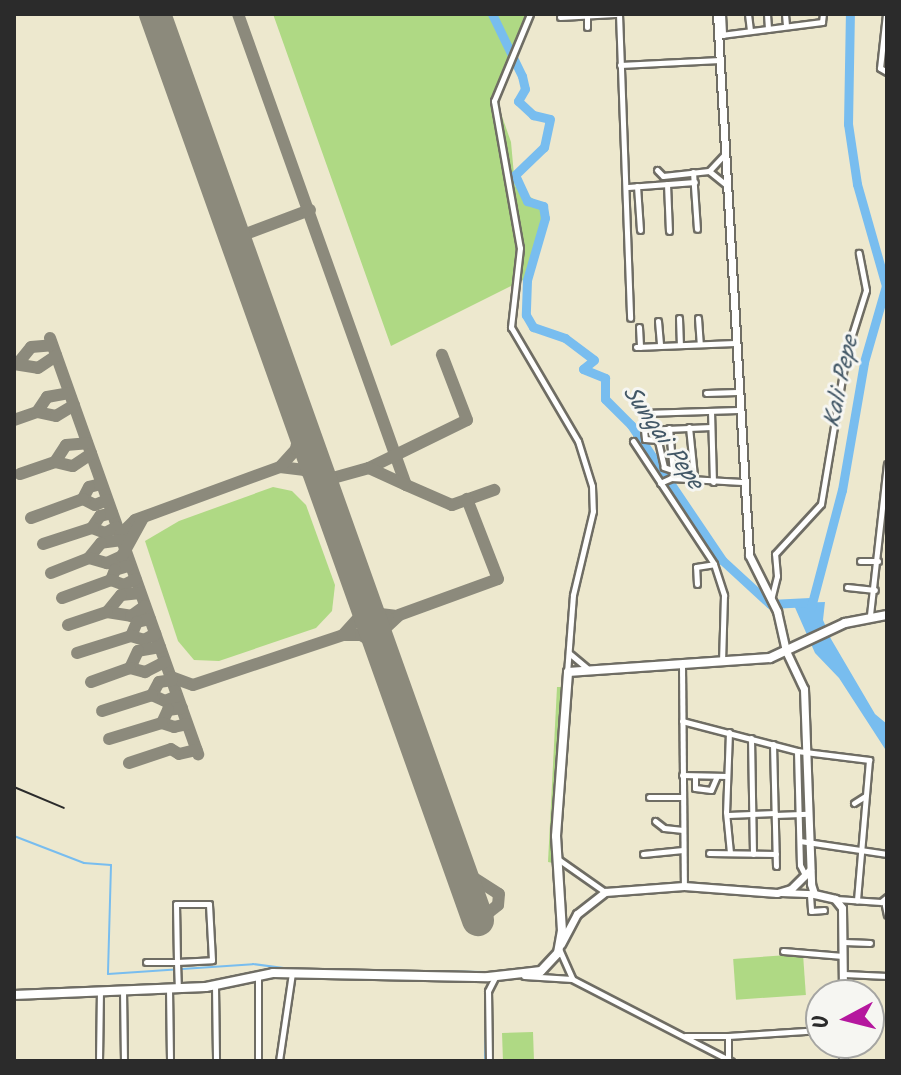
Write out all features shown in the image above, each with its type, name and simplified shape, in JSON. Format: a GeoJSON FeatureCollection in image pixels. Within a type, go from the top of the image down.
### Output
{"type":"FeatureCollection","features":[{"type":"Feature","properties":{"kind":"highway"},"geometry":{"type":"LineString","coordinates":[[14,995],[215,985],[258,975],[292,973],[523,976],[547,967],[560,946],[557,859],[565,693],[569,668],[722,662],[786,651],[845,623],[870,615],[887,615]]}},
{"type":"Feature","properties":{"kind":"highway"},"geometry":{"type":"LineString","coordinates":[[565,693],[570,679],[587,668]]}},
{"type":"Feature","properties":{"kind":"main road"},"geometry":{"type":"LineString","coordinates":[[720,14],[724,155],[742,482],[751,567],[777,611],[786,651],[804,689],[808,752],[804,841],[808,872],[812,895],[835,899],[842,908],[844,979]]}},
{"type":"Feature","properties":{"kind":"main road"},"geometry":{"type":"LineString","coordinates":[[560,946],[577,914],[605,892],[684,886],[777,893],[791,889],[808,872]]}},
{"type":"Feature","properties":{"kind":"street"},"geometry":{"type":"LineString","coordinates":[[530,14],[513,64],[494,101],[520,248],[511,327],[578,441],[593,500],[568,648],[569,668]]}},
{"type":"Feature","properties":{"kind":"street"},"geometry":{"type":"LineString","coordinates":[[560,17],[617,14],[630,318]]}},
{"type":"Feature","properties":{"kind":"street"},"geometry":{"type":"LineString","coordinates":[[720,14],[722,35],[823,22],[823,14]]}},
{"type":"Feature","properties":{"kind":"street"},"geometry":{"type":"LineString","coordinates":[[748,14],[750,31]]}},
{"type":"Feature","properties":{"kind":"street"},"geometry":{"type":"LineString","coordinates":[[767,14],[768,29]]}},
{"type":"Feature","properties":{"kind":"street"},"geometry":{"type":"LineString","coordinates":[[785,14],[786,26]]}},
{"type":"Feature","properties":{"kind":"street"},"geometry":{"type":"LineString","coordinates":[[804,14],[804,24]]}},
{"type":"Feature","properties":{"kind":"street"},"geometry":{"type":"LineString","coordinates":[[886,14],[880,68],[887,72]]}},
{"type":"Feature","properties":{"kind":"street"},"geometry":{"type":"LineString","coordinates":[[587,15],[587,27]]}},
{"type":"Feature","properties":{"kind":"street"},"geometry":{"type":"LineString","coordinates":[[620,65],[720,60]]}},
{"type":"Feature","properties":{"kind":"street"},"geometry":{"type":"LineString","coordinates":[[709,171],[724,155]]}},
{"type":"Feature","properties":{"kind":"street"},"geometry":{"type":"LineString","coordinates":[[657,170],[663,176],[709,171],[726,185]]}},
{"type":"Feature","properties":{"kind":"street"},"geometry":{"type":"LineString","coordinates":[[693,172],[697,229]]}},
{"type":"Feature","properties":{"kind":"street"},"geometry":{"type":"LineString","coordinates":[[628,187],[695,182]]}},
{"type":"Feature","properties":{"kind":"street"},"geometry":{"type":"LineString","coordinates":[[667,184],[669,231]]}},
{"type":"Feature","properties":{"kind":"street"},"geometry":{"type":"LineString","coordinates":[[637,186],[640,230]]}},
{"type":"Feature","properties":{"kind":"street"},"geometry":{"type":"LineString","coordinates":[[772,601],[778,574],[775,554],[821,504],[846,354],[866,290],[859,253]]}},
{"type":"Feature","properties":{"kind":"street"},"geometry":{"type":"LineString","coordinates":[[679,318],[680,345]]}},
{"type":"Feature","properties":{"kind":"street"},"geometry":{"type":"LineString","coordinates":[[698,318],[700,344]]}},
{"type":"Feature","properties":{"kind":"street"},"geometry":{"type":"LineString","coordinates":[[658,321],[660,346]]}},
{"type":"Feature","properties":{"kind":"street"},"geometry":{"type":"LineString","coordinates":[[639,327],[638,347],[735,343]]}},
{"type":"Feature","properties":{"kind":"street"},"geometry":{"type":"LineString","coordinates":[[706,393],[737,392]]}},
{"type":"Feature","properties":{"kind":"street"},"geometry":{"type":"LineString","coordinates":[[644,413],[738,410]]}},
{"type":"Feature","properties":{"kind":"street"},"geometry":{"type":"LineString","coordinates":[[711,411],[713,482]]}},
{"type":"Feature","properties":{"kind":"street"},"geometry":{"type":"LineString","coordinates":[[689,427],[694,479]]}},
{"type":"Feature","properties":{"kind":"street"},"geometry":{"type":"LineString","coordinates":[[711,427],[644,430],[644,437],[657,439],[659,462],[666,479],[714,564],[724,595],[722,662]]}},
{"type":"Feature","properties":{"kind":"street"},"geometry":{"type":"LineString","coordinates":[[666,479],[669,428]]}},
{"type":"Feature","properties":{"kind":"street"},"geometry":{"type":"LineString","coordinates":[[633,441],[666,479],[742,482]]}},
{"type":"Feature","properties":{"kind":"street"},"geometry":{"type":"LineString","coordinates":[[870,615],[887,464]]}},
{"type":"Feature","properties":{"kind":"street"},"geometry":{"type":"LineString","coordinates":[[860,561],[878,561]]}},
{"type":"Feature","properties":{"kind":"street"},"geometry":{"type":"LineString","coordinates":[[697,584],[696,567],[714,564]]}},
{"type":"Feature","properties":{"kind":"street"},"geometry":{"type":"LineString","coordinates":[[847,587],[875,590]]}},
{"type":"Feature","properties":{"kind":"street"},"geometry":{"type":"LineString","coordinates":[[568,648],[575,663],[587,668]]}},
{"type":"Feature","properties":{"kind":"street"},"geometry":{"type":"LineString","coordinates":[[682,664],[684,886]]}},
{"type":"Feature","properties":{"kind":"street"},"geometry":{"type":"LineString","coordinates":[[682,721],[797,751],[868,760],[857,900]]}},
{"type":"Feature","properties":{"kind":"street"},"geometry":{"type":"LineString","coordinates":[[729,732],[730,853]]}},
{"type":"Feature","properties":{"kind":"street"},"geometry":{"type":"LineString","coordinates":[[751,738],[753,854]]}},
{"type":"Feature","properties":{"kind":"street"},"geometry":{"type":"LineString","coordinates":[[773,744],[776,866]]}},
{"type":"Feature","properties":{"kind":"street"},"geometry":{"type":"LineString","coordinates":[[728,815],[804,814],[797,751]]}},
{"type":"Feature","properties":{"kind":"street"},"geometry":{"type":"LineString","coordinates":[[798,762],[808,762]]}},
{"type":"Feature","properties":{"kind":"street"},"geometry":{"type":"LineString","coordinates":[[682,775],[727,776]]}},
{"type":"Feature","properties":{"kind":"street"},"geometry":{"type":"LineString","coordinates":[[695,776],[694,787],[711,790],[717,776]]}},
{"type":"Feature","properties":{"kind":"street"},"geometry":{"type":"LineString","coordinates":[[854,803],[866,796]]}},
{"type":"Feature","properties":{"kind":"street"},"geometry":{"type":"LineString","coordinates":[[649,797],[682,797]]}},
{"type":"Feature","properties":{"kind":"street"},"geometry":{"type":"LineString","coordinates":[[655,821],[664,828],[683,830]]}},
{"type":"Feature","properties":{"kind":"street"},"geometry":{"type":"LineString","coordinates":[[804,841],[887,854]]}},
{"type":"Feature","properties":{"kind":"street"},"geometry":{"type":"LineString","coordinates":[[643,854],[683,850]]}},
{"type":"Feature","properties":{"kind":"street"},"geometry":{"type":"LineString","coordinates":[[709,853],[776,854]]}},
{"type":"Feature","properties":{"kind":"street"},"geometry":{"type":"LineString","coordinates":[[557,859],[605,892]]}},
{"type":"Feature","properties":{"kind":"street"},"geometry":{"type":"LineString","coordinates":[[777,893],[812,895],[811,911],[824,910]]}},
{"type":"Feature","properties":{"kind":"street"},"geometry":{"type":"LineString","coordinates":[[835,899],[886,899],[887,915]]}},
{"type":"Feature","properties":{"kind":"street"},"geometry":{"type":"LineString","coordinates":[[146,962],[177,965],[213,959],[209,904],[176,904],[177,965],[170,1061]]}},
{"type":"Feature","properties":{"kind":"street"},"geometry":{"type":"LineString","coordinates":[[844,942],[870,943]]}},
{"type":"Feature","properties":{"kind":"street"},"geometry":{"type":"LineString","coordinates":[[560,946],[572,979]]}},
{"type":"Feature","properties":{"kind":"street"},"geometry":{"type":"LineString","coordinates":[[783,951],[844,956]]}},
{"type":"Feature","properties":{"kind":"street"},"geometry":{"type":"LineString","coordinates":[[279,1061],[292,973]]}},
{"type":"Feature","properties":{"kind":"street"},"geometry":{"type":"LineString","coordinates":[[844,974],[887,976]]}},
{"type":"Feature","properties":{"kind":"street"},"geometry":{"type":"LineString","coordinates":[[258,975],[258,1061]]}},
{"type":"Feature","properties":{"kind":"street"},"geometry":{"type":"LineString","coordinates":[[523,976],[572,979],[730,1060]]}},
{"type":"Feature","properties":{"kind":"street"},"geometry":{"type":"LineString","coordinates":[[488,977],[489,1061]]}},
{"type":"Feature","properties":{"kind":"street"},"geometry":{"type":"LineString","coordinates":[[215,985],[216,1061]]}},
{"type":"Feature","properties":{"kind":"street"},"geometry":{"type":"LineString","coordinates":[[123,990],[124,1061]]}},
{"type":"Feature","properties":{"kind":"street"},"geometry":{"type":"LineString","coordinates":[[99,1061],[100,991]]}},
{"type":"Feature","properties":{"kind":"street"},"geometry":{"type":"LineString","coordinates":[[680,1036],[805,1031]]}},
{"type":"Feature","properties":{"kind":"street"},"geometry":{"type":"LineString","coordinates":[[728,1036],[730,1060]]}},
{"type":"Feature","properties":{"kind":"green space"},"geometry":{"type":"Polygon","coordinates":[[[273,14],[533,14],[497,102],[511,142],[515,186],[539,203],[542,215],[536,258],[525,279],[391,346],[273,14]]]}},
{"type":"Feature","properties":{"kind":"green space"},"geometry":{"type":"Polygon","coordinates":[[[273,487],[292,491],[306,505],[335,585],[332,611],[316,628],[219,661],[194,660],[178,641],[145,541],[179,521],[273,487]]]}},
{"type":"Feature","properties":{"kind":"green space"},"geometry":{"type":"Polygon","coordinates":[[[557,687],[564,687],[553,863],[548,862],[557,687]]]}},
{"type":"Feature","properties":{"kind":"green space"},"geometry":{"type":"Polygon","coordinates":[[[803,954],[805,995],[736,1000],[733,959],[803,954]]]}},
{"type":"Feature","properties":{"kind":"green space"},"geometry":{"type":"Polygon","coordinates":[[[533,1032],[534,1061],[503,1061],[502,1033],[533,1032]]]}},
{"type":"Feature","properties":{"kind":"water"},"geometry":{"type":"Polygon","coordinates":[[[825,602],[823,620],[831,639],[875,714],[887,724],[887,752],[839,678],[815,653],[793,603],[825,602]]]}},
{"type":"Feature","properties":{"kind":"waterway","name":"Sungai Pepe"},"geometry":{"type":"LineString","coordinates":[[492,14],[522,76],[525,89],[518,101],[533,115],[550,119],[544,147],[515,175],[527,201],[543,206],[545,218],[527,280],[526,315],[533,327],[565,338],[594,360],[583,369],[605,378],[605,399],[631,425],[722,560],[770,604],[810,602]]}},
{"type":"Feature","properties":{"kind":"waterway","name":"Kali Pepe"},"geometry":{"type":"LineString","coordinates":[[811,607],[842,490],[864,362],[886,286],[857,184],[848,124],[850,14]]}},
{"type":"Feature","properties":{"kind":"waterway"},"geometry":{"type":"LineString","coordinates":[[14,836],[84,863],[111,865],[108,974],[253,964],[299,970]]}},
{"type":"Feature","properties":{"kind":"waterway"},"geometry":{"type":"LineString","coordinates":[[330,970],[487,972]]}},
{"type":"Feature","properties":{"kind":"waterway"},"geometry":{"type":"LineString","coordinates":[[485,1061],[486,1022]]}},
{"type":"Feature","properties":{"kind":"taxiway"},"geometry":{"type":"LineString","coordinates":[[238,14],[406,485],[452,505],[494,490]]}},
{"type":"Feature","properties":{"kind":"taxiway"},"geometry":{"type":"LineString","coordinates":[[235,238],[310,210]]}},
{"type":"Feature","properties":{"kind":"taxiway"},"geometry":{"type":"LineString","coordinates":[[50,338],[198,754]]}},
{"type":"Feature","properties":{"kind":"taxiway"},"geometry":{"type":"LineString","coordinates":[[19,362],[31,347],[52,345]]}},
{"type":"Feature","properties":{"kind":"taxiway"},"geometry":{"type":"LineString","coordinates":[[369,468],[467,420],[442,355]]}},
{"type":"Feature","properties":{"kind":"taxiway"},"geometry":{"type":"LineString","coordinates":[[14,364],[38,368],[56,356]]}},
{"type":"Feature","properties":{"kind":"taxiway"},"geometry":{"type":"LineString","coordinates":[[37,412],[47,397],[69,393]]}},
{"type":"Feature","properties":{"kind":"taxiway"},"geometry":{"type":"LineString","coordinates":[[14,420],[37,412],[56,416],[74,405]]}},
{"type":"Feature","properties":{"kind":"taxiway"},"geometry":{"type":"LineString","coordinates":[[120,535],[135,520],[280,467],[296,449],[301,423]]}},
{"type":"Feature","properties":{"kind":"taxiway"},"geometry":{"type":"LineString","coordinates":[[55,462],[66,445],[87,443]]}},
{"type":"Feature","properties":{"kind":"taxiway"},"geometry":{"type":"LineString","coordinates":[[20,474],[55,462],[73,466],[91,454]]}},
{"type":"Feature","properties":{"kind":"taxiway"},"geometry":{"type":"LineString","coordinates":[[280,467],[305,470],[325,491]]}},
{"type":"Feature","properties":{"kind":"taxiway"},"geometry":{"type":"LineString","coordinates":[[322,481],[369,468],[406,485]]}},
{"type":"Feature","properties":{"kind":"taxiway"},"geometry":{"type":"LineString","coordinates":[[101,484],[89,487],[83,499],[95,505],[107,500]]}},
{"type":"Feature","properties":{"kind":"taxiway"},"geometry":{"type":"LineString","coordinates":[[31,518],[83,499]]}},
{"type":"Feature","properties":{"kind":"taxiway"},"geometry":{"type":"LineString","coordinates":[[380,646],[380,633],[399,615],[498,579],[467,499]]}},
{"type":"Feature","properties":{"kind":"taxiway"},"geometry":{"type":"LineString","coordinates":[[112,513],[100,516],[92,528],[105,533],[117,527]]}},
{"type":"Feature","properties":{"kind":"taxiway"},"geometry":{"type":"LineString","coordinates":[[122,540],[101,543],[89,558],[107,563],[122,556],[143,518]]}},
{"type":"Feature","properties":{"kind":"taxiway"},"geometry":{"type":"LineString","coordinates":[[43,544],[92,528]]}},
{"type":"Feature","properties":{"kind":"taxiway"},"geometry":{"type":"LineString","coordinates":[[51,573],[89,558]]}},
{"type":"Feature","properties":{"kind":"taxiway"},"geometry":{"type":"LineString","coordinates":[[128,566],[115,570],[111,580],[124,585],[136,579]]}},
{"type":"Feature","properties":{"kind":"taxiway"},"geometry":{"type":"LineString","coordinates":[[62,598],[111,580]]}},
{"type":"Feature","properties":{"kind":"taxiway"},"geometry":{"type":"LineString","coordinates":[[140,593],[121,595],[107,612],[131,616],[145,606]]}},
{"type":"Feature","properties":{"kind":"taxiway"},"geometry":{"type":"LineString","coordinates":[[363,598],[372,613],[395,616]]}},
{"type":"Feature","properties":{"kind":"taxiway"},"geometry":{"type":"LineString","coordinates":[[343,635],[360,616],[363,598]]}},
{"type":"Feature","properties":{"kind":"taxiway"},"geometry":{"type":"LineString","coordinates":[[68,625],[107,612]]}},
{"type":"Feature","properties":{"kind":"taxiway"},"geometry":{"type":"LineString","coordinates":[[150,619],[137,622],[131,636],[144,640],[155,634]]}},
{"type":"Feature","properties":{"kind":"taxiway"},"geometry":{"type":"LineString","coordinates":[[171,677],[193,685],[343,635],[361,635],[380,646]]}},
{"type":"Feature","properties":{"kind":"taxiway"},"geometry":{"type":"LineString","coordinates":[[77,653],[131,636]]}},
{"type":"Feature","properties":{"kind":"taxiway"},"geometry":{"type":"LineString","coordinates":[[160,647],[138,651],[130,668],[145,672],[165,662]]}},
{"type":"Feature","properties":{"kind":"taxiway"},"geometry":{"type":"LineString","coordinates":[[91,682],[130,668]]}},
{"type":"Feature","properties":{"kind":"taxiway"},"geometry":{"type":"LineString","coordinates":[[172,680],[159,682],[152,695],[165,701],[177,696]]}},
{"type":"Feature","properties":{"kind":"taxiway"},"geometry":{"type":"LineString","coordinates":[[102,711],[152,695]]}},
{"type":"Feature","properties":{"kind":"taxiway"},"geometry":{"type":"LineString","coordinates":[[182,708],[168,710],[162,723],[174,727],[187,724]]}},
{"type":"Feature","properties":{"kind":"taxiway"},"geometry":{"type":"LineString","coordinates":[[109,739],[162,723]]}},
{"type":"Feature","properties":{"kind":"taxiway"},"geometry":{"type":"LineString","coordinates":[[129,763],[171,749],[179,754],[197,750]]}},
{"type":"Feature","properties":{"kind":"taxiway"},"geometry":{"type":"LineString","coordinates":[[460,869],[499,894],[498,905],[488,913],[470,910],[462,900],[463,879]]}},
{"type":"Feature","properties":{"kind":"runway"},"geometry":{"type":"LineString","coordinates":[[155,14],[478,920]]}},
{"type":"Feature","properties":{"kind":"railway"},"geometry":{"type":"LineString","coordinates":[[14,787],[64,808]]}}]}
